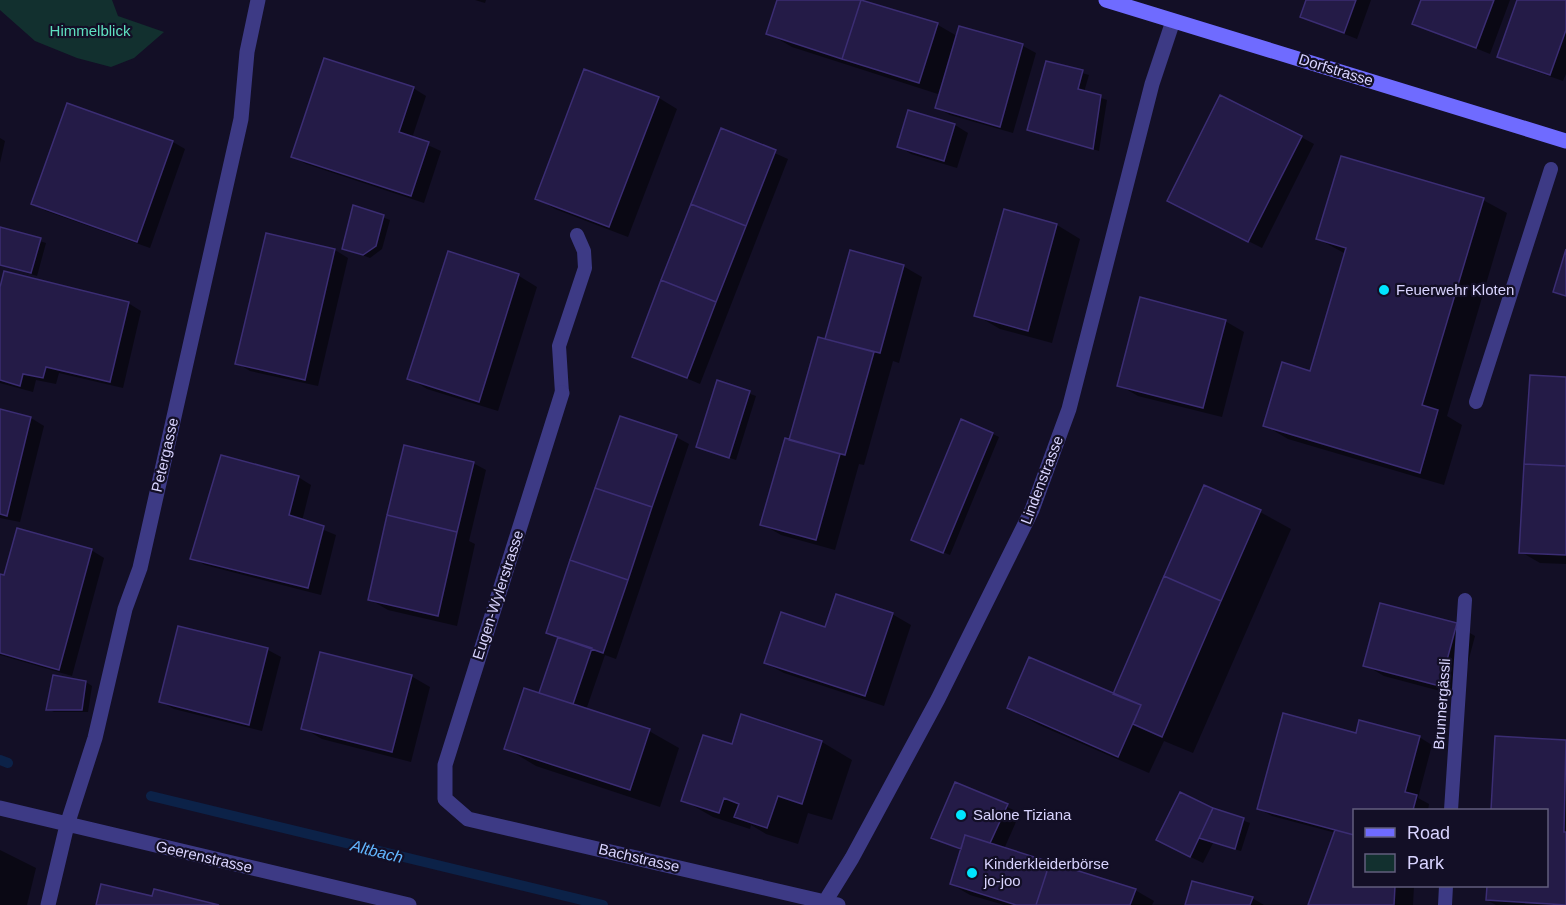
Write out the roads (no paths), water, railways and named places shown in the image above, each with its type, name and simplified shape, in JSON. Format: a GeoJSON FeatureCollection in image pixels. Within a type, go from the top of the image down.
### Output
{"type":"FeatureCollection","features":[{"type":"Feature","properties":{"kind":"main road","name":"Dorfstrasse"},"geometry":{"type":"LineString","coordinates":[[1106,0],[1566,141]]}},
{"type":"Feature","properties":{"kind":"street","name":"Petergasse"},"geometry":{"type":"LineString","coordinates":[[48,905],[67,825],[95,738],[125,609],[140,568],[241,118],[247,52],[258,0]]}},
{"type":"Feature","properties":{"kind":"street","name":"Lindenstrasse"},"geometry":{"type":"LineString","coordinates":[[829,903],[938,699],[1032,510],[1069,409],[1152,84],[1173,21]]}},
{"type":"Feature","properties":{"kind":"street","name":"Eugen-Wylerstrasse"},"geometry":{"type":"LineString","coordinates":[[446,799],[445,765],[562,393]]}},
{"type":"Feature","properties":{"kind":"street","name":"Bachstrasse"},"geometry":{"type":"LineString","coordinates":[[446,799],[468,819],[829,903]]}},
{"type":"Feature","properties":{"kind":"street","name":"Geerenstrasse"},"geometry":{"type":"LineString","coordinates":[[0,808],[409,905]]}},
{"type":"Feature","properties":{"kind":"lane"},"geometry":{"type":"LineString","coordinates":[[1476,402],[1551,169]]}},
{"type":"Feature","properties":{"kind":"lane"},"geometry":{"type":"LineString","coordinates":[[562,393],[559,346],[580,289],[585,268],[584,251],[577,235]]}},
{"type":"Feature","properties":{"kind":"lane","name":"Brunnergässli"},"geometry":{"type":"LineString","coordinates":[[1451,809],[1466,600]]}},
{"type":"Feature","properties":{"kind":"lane"},"geometry":{"type":"LineString","coordinates":[[1445,905],[1446,887]]}},
{"type":"Feature","properties":{"kind":"waterway","name":"Altbach"},"geometry":{"type":"LineString","coordinates":[[0,760],[8,763]]}},
{"type":"Feature","properties":{"kind":"waterway","name":"Altbach"},"geometry":{"type":"LineString","coordinates":[[151,796],[603,905]]}},
{"type":"Feature","properties":{"kind":"place","name":"Feuerwehr Kloten"},"geometry":{"type":"Point","coordinates":[1384,290]}},
{"type":"Feature","properties":{"kind":"place","name":"Salone Tiziana"},"geometry":{"type":"Point","coordinates":[961,815]}},
{"type":"Feature","properties":{"kind":"place","name":"Kinderkleiderbörse jo-joo"},"geometry":{"type":"Point","coordinates":[972,873]}},
{"type":"Feature","properties":{"kind":"park label","name":"Himmelblick"},"geometry":{"type":"Point","coordinates":[90,31]}}]}
